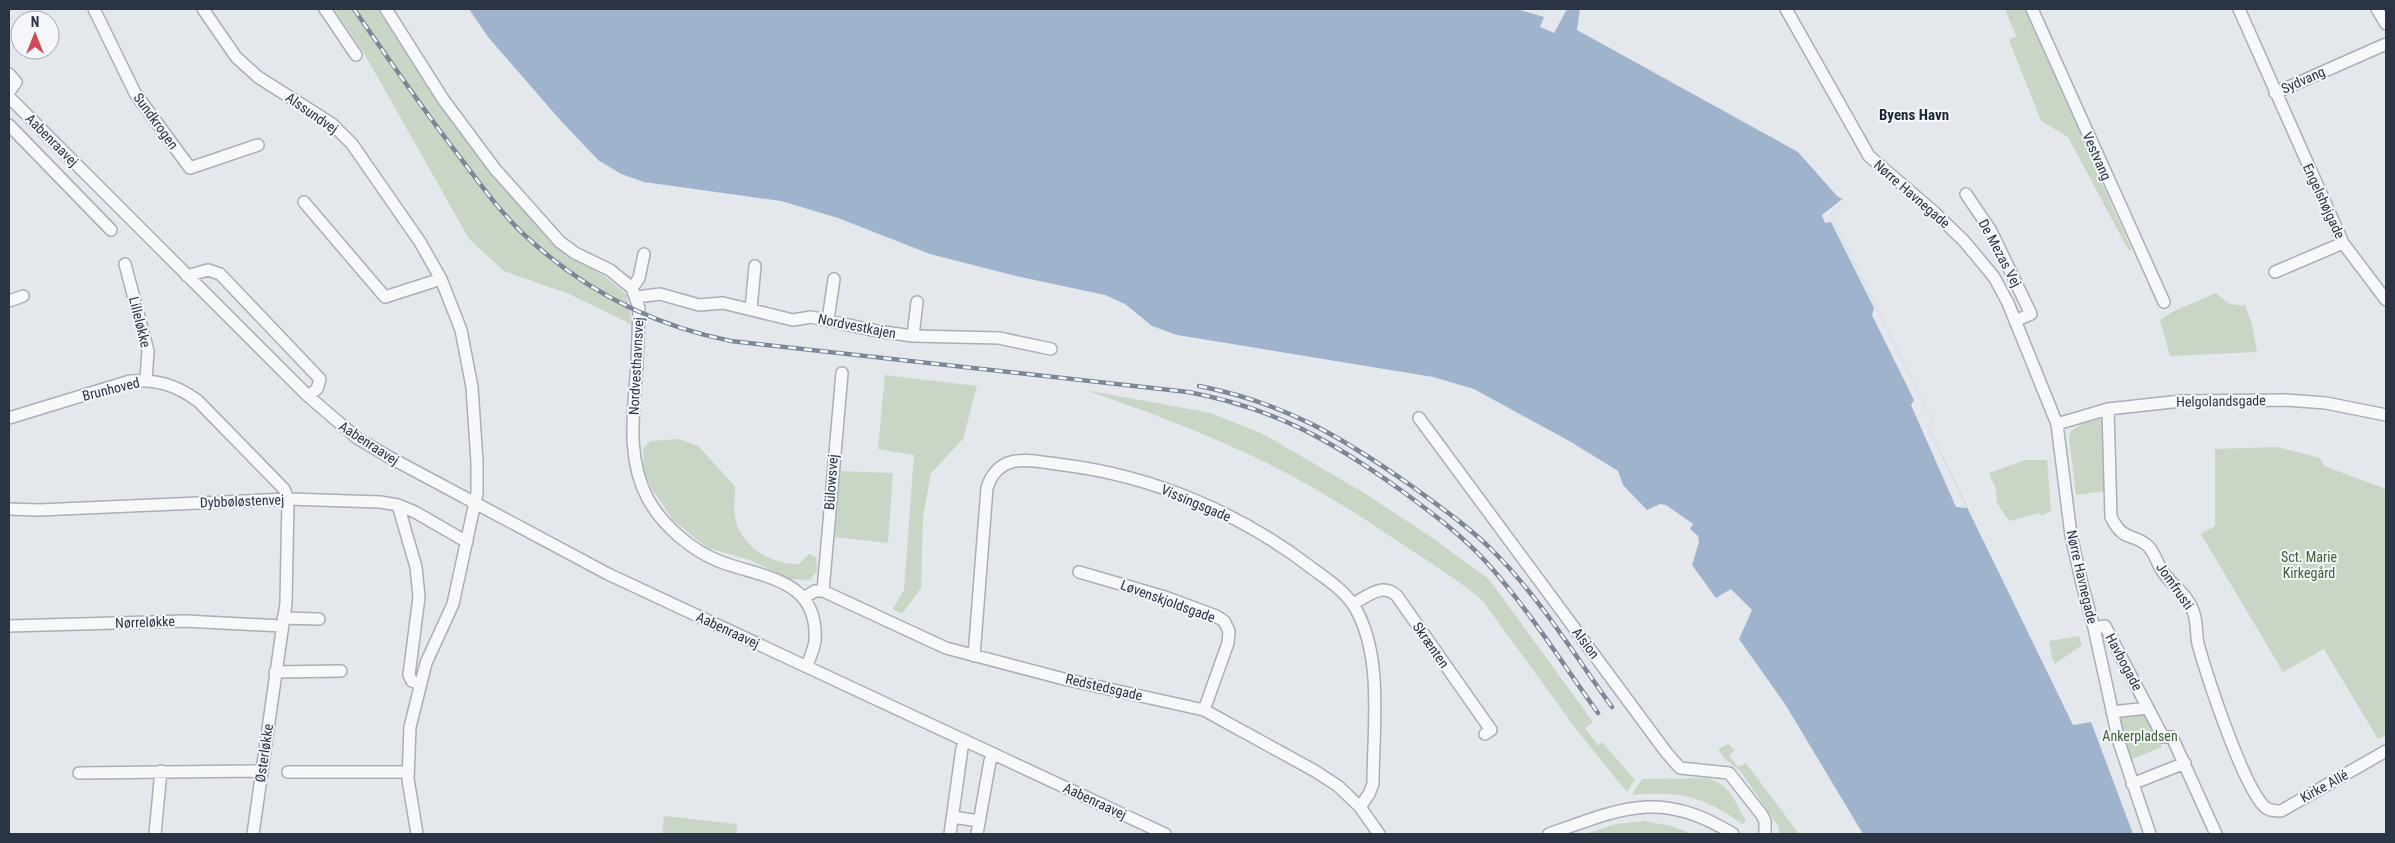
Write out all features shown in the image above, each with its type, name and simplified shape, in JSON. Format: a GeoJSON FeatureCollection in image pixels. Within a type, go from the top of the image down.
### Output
{"type":"FeatureCollection","features":[{"type":"Feature","properties":{"kind":"street","name":"Sundkrogen"},"geometry":{"type":"LineString","coordinates":[[94,9],[135,93],[190,168],[258,145]]}},
{"type":"Feature","properties":{"kind":"street","name":"Alssundvej"},"geometry":{"type":"LineString","coordinates":[[203,9],[236,56],[258,77],[332,124],[352,144],[420,242],[441,279],[457,317],[466,351],[472,387],[477,492],[453,604],[426,663],[410,728],[408,772],[417,834]]}},
{"type":"Feature","properties":{"kind":"street"},"geometry":{"type":"LineString","coordinates":[[325,9],[356,55]]}},
{"type":"Feature","properties":{"kind":"street"},"geometry":{"type":"LineString","coordinates":[[386,9],[443,99],[496,169],[560,242],[610,270],[635,293],[644,254]]}},
{"type":"Feature","properties":{"kind":"street","name":"Nørre Havnegade"},"geometry":{"type":"LineString","coordinates":[[1786,9],[1869,156],[1934,212],[1980,259],[2002,290],[2057,424],[2071,535],[2112,712],[2132,784],[2150,834]]}},
{"type":"Feature","properties":{"kind":"street","name":"Vestvang"},"geometry":{"type":"LineString","coordinates":[[2032,9],[2164,302]]}},
{"type":"Feature","properties":{"kind":"street","name":"Sydvang"},"geometry":{"type":"LineString","coordinates":[[2239,9],[2275,93],[2386,44]]}},
{"type":"Feature","properties":{"kind":"street"},"geometry":{"type":"LineString","coordinates":[[2377,9],[2386,24]]}},
{"type":"Feature","properties":{"kind":"street"},"geometry":{"type":"LineString","coordinates":[[9,74],[16,82],[15,87],[9,92]]}},
{"type":"Feature","properties":{"kind":"street","name":"Engelshøjgade"},"geometry":{"type":"LineString","coordinates":[[2275,93],[2343,243],[2386,300]]}},
{"type":"Feature","properties":{"kind":"street","name":"Aabenraavej"},"geometry":{"type":"LineString","coordinates":[[9,97],[308,396],[358,438],[474,504],[608,574],[1164,834]]}},
{"type":"Feature","properties":{"kind":"street","name":"Aabenraavej"},"geometry":{"type":"LineString","coordinates":[[9,125],[111,230]]}},
{"type":"Feature","properties":{"kind":"street"},"geometry":{"type":"LineString","coordinates":[[80,197],[95,184]]}},
{"type":"Feature","properties":{"kind":"street","name":"De Mezas Vej"},"geometry":{"type":"LineString","coordinates":[[1966,194],[1991,231],[2031,314],[2015,321]]}},
{"type":"Feature","properties":{"kind":"street"},"geometry":{"type":"LineString","coordinates":[[304,202],[385,297],[441,279]]}},
{"type":"Feature","properties":{"kind":"street"},"geometry":{"type":"LineString","coordinates":[[2275,272],[2343,243]]}},
{"type":"Feature","properties":{"kind":"street","name":"Lilleløkke"},"geometry":{"type":"LineString","coordinates":[[125,264],[148,351],[146,380]]}},
{"type":"Feature","properties":{"kind":"street"},"geometry":{"type":"LineString","coordinates":[[751,309],[755,266]]}},
{"type":"Feature","properties":{"kind":"street"},"geometry":{"type":"LineString","coordinates":[[187,276],[208,270],[220,274],[320,378],[317,389],[308,396]]}},
{"type":"Feature","properties":{"kind":"street"},"geometry":{"type":"LineString","coordinates":[[828,320],[834,279]]}},
{"type":"Feature","properties":{"kind":"street","name":"Nordvestkajen"},"geometry":{"type":"LineString","coordinates":[[635,293],[660,294],[699,305],[722,303],[793,320],[811,317],[876,331],[913,336],[999,338],[1051,349]]}},
{"type":"Feature","properties":{"kind":"street","name":"Nordvesthavnsvej"},"geometry":{"type":"LineString","coordinates":[[635,293],[639,308],[632,436],[636,468],[648,499],[666,524],[692,547],[721,562],[772,577],[792,587],[803,598],[812,618],[815,643],[807,667]]}},
{"type":"Feature","properties":{"kind":"street"},"geometry":{"type":"LineString","coordinates":[[9,301],[23,296]]}},
{"type":"Feature","properties":{"kind":"street"},"geometry":{"type":"LineString","coordinates":[[913,336],[917,302]]}},
{"type":"Feature","properties":{"kind":"street","name":"Bülowsvej"},"geometry":{"type":"LineString","coordinates":[[823,591],[842,373]]}},
{"type":"Feature","properties":{"kind":"street","name":"Brunhoved"},"geometry":{"type":"LineString","coordinates":[[9,418],[130,381],[146,380],[167,383],[183,390],[198,401],[284,489],[288,499]]}},
{"type":"Feature","properties":{"kind":"street","name":"Helgolandsgade"},"geometry":{"type":"LineString","coordinates":[[2057,424],[2108,409],[2181,401],[2286,400],[2326,404],[2386,415]]}},
{"type":"Feature","properties":{"kind":"street","name":"Jomfrusti"},"geometry":{"type":"LineString","coordinates":[[2108,409],[2110,517],[2116,528],[2126,537],[2147,546],[2168,579],[2183,592],[2190,602],[2195,615],[2198,642],[2237,756],[2262,803]]}},
{"type":"Feature","properties":{"kind":"street","name":"Alsion"},"geometry":{"type":"LineString","coordinates":[[1419,418],[1666,752],[1680,768],[1721,770],[1729,773],[1762,815],[1765,821],[1765,834]]}},
{"type":"Feature","properties":{"kind":"street","name":"Vissingsgade"},"geometry":{"type":"LineString","coordinates":[[974,656],[987,488],[996,470],[1015,460],[1085,468],[1145,482],[1184,495],[1240,522],[1291,552],[1334,584],[1353,604],[1363,624],[1374,668],[1373,784],[1360,807]]}},
{"type":"Feature","properties":{"kind":"street","name":"Dybbøløstenvej"},"geometry":{"type":"LineString","coordinates":[[9,509],[40,510],[288,499],[380,502],[398,505],[466,542]]}},
{"type":"Feature","properties":{"kind":"street","name":"Østerløkke"},"geometry":{"type":"LineString","coordinates":[[253,834],[286,604],[288,499]]}},
{"type":"Feature","properties":{"kind":"street"},"geometry":{"type":"LineString","coordinates":[[398,505],[416,567],[419,597],[409,675],[412,681],[420,684]]}},
{"type":"Feature","properties":{"kind":"street","name":"Løvenskjoldsgade"},"geometry":{"type":"LineString","coordinates":[[1079,572],[1166,597],[1224,621],[1229,631],[1228,643],[1204,710]]}},
{"type":"Feature","properties":{"kind":"street","name":"Skrænten"},"geometry":{"type":"LineString","coordinates":[[1353,604],[1384,589],[1391,590],[1491,730],[1485,734]]}},
{"type":"Feature","properties":{"kind":"street"},"geometry":{"type":"LineString","coordinates":[[803,598],[815,591],[823,591]]}},
{"type":"Feature","properties":{"kind":"street","name":"Redstedsgade"},"geometry":{"type":"LineString","coordinates":[[823,591],[930,641],[974,656],[1204,710],[1315,770],[1338,786],[1360,807],[1379,834]]}},
{"type":"Feature","properties":{"kind":"street"},"geometry":{"type":"LineString","coordinates":[[282,622],[319,619]]}},
{"type":"Feature","properties":{"kind":"street","name":"Nørreløkke"},"geometry":{"type":"LineString","coordinates":[[9,626],[185,621],[282,622]]}},
{"type":"Feature","properties":{"kind":"street","name":"Havbogade"},"geometry":{"type":"LineString","coordinates":[[2094,628],[2105,626],[2163,737],[2172,737],[2216,834]]}},
{"type":"Feature","properties":{"kind":"street"},"geometry":{"type":"LineString","coordinates":[[276,672],[341,671]]}},
{"type":"Feature","properties":{"kind":"street","name":"Havbogade"},"geometry":{"type":"LineString","coordinates":[[2112,712],[2148,708]]}},
{"type":"Feature","properties":{"kind":"street"},"geometry":{"type":"LineString","coordinates":[[950,834],[962,748],[966,741]]}},
{"type":"Feature","properties":{"kind":"street","name":"Kirke Allé"},"geometry":{"type":"LineString","coordinates":[[2262,803],[2268,810],[2281,810],[2386,751]]}},
{"type":"Feature","properties":{"kind":"street"},"geometry":{"type":"LineString","coordinates":[[977,834],[990,761],[994,754]]}},
{"type":"Feature","properties":{"kind":"street"},"geometry":{"type":"LineString","coordinates":[[2132,784],[2185,763]]}},
{"type":"Feature","properties":{"kind":"street"},"geometry":{"type":"LineString","coordinates":[[155,834],[161,771]]}},
{"type":"Feature","properties":{"kind":"street"},"geometry":{"type":"LineString","coordinates":[[78,773],[261,771]]}},
{"type":"Feature","properties":{"kind":"street"},"geometry":{"type":"LineString","coordinates":[[288,772],[408,772]]}},
{"type":"Feature","properties":{"kind":"street"},"geometry":{"type":"LineString","coordinates":[[1549,834],[1608,813],[1634,807],[1652,806],[1687,811],[1732,834]]}},
{"type":"Feature","properties":{"kind":"street"},"geometry":{"type":"LineString","coordinates":[[958,818],[979,821]]}},
{"type":"Feature","properties":{"kind":"green space"},"geometry":{"type":"Polygon","coordinates":[[[334,9],[381,9],[488,170],[556,245],[603,275],[627,295],[631,324],[569,294],[504,271],[469,239],[364,53],[334,9]]]}},
{"type":"Feature","properties":{"kind":"green space"},"geometry":{"type":"Polygon","coordinates":[[[2005,9],[2026,9],[2131,249],[2129,251],[2068,137],[2041,121],[2009,40],[2016,36],[2005,9]]]}},
{"type":"Feature","properties":{"kind":"green space"},"geometry":{"type":"Polygon","coordinates":[[[2216,293],[2229,303],[2245,305],[2251,321],[2257,352],[2170,356],[2160,320],[2172,312],[2216,293]]]}},
{"type":"Feature","properties":{"kind":"green space"},"geometry":{"type":"Polygon","coordinates":[[[885,375],[977,386],[963,439],[931,473],[923,517],[921,588],[902,614],[893,609],[904,590],[914,455],[878,449],[885,375]]]}},
{"type":"Feature","properties":{"kind":"green space"},"geometry":{"type":"Polygon","coordinates":[[[1085,390],[1211,413],[1263,434],[1361,491],[1431,537],[1489,579],[1593,722],[1585,728],[1598,745],[1602,742],[1635,780],[1627,792],[1579,733],[1482,600],[1464,586],[1352,511],[1280,469],[1196,431],[1085,390]]]}},
{"type":"Feature","properties":{"kind":"green space"},"geometry":{"type":"Polygon","coordinates":[[[2104,418],[2104,491],[2076,495],[2069,437],[2071,431],[2084,423],[2104,418]]]}},
{"type":"Feature","properties":{"kind":"green space"},"geometry":{"type":"Polygon","coordinates":[[[679,439],[698,446],[735,486],[734,508],[736,521],[740,531],[752,547],[769,558],[789,564],[799,564],[809,554],[816,557],[817,571],[810,580],[789,579],[750,560],[708,548],[674,521],[652,489],[644,472],[643,448],[651,441],[679,439]]]}},
{"type":"Feature","properties":{"kind":"green space","name":"Sct. Marie Kirkegård"},"geometry":{"type":"Polygon","coordinates":[[[2277,447],[2320,458],[2324,466],[2386,489],[2386,735],[2378,739],[2324,649],[2283,672],[2201,534],[2215,526],[2215,449],[2277,447]]]}},
{"type":"Feature","properties":{"kind":"green space"},"geometry":{"type":"Polygon","coordinates":[[[2025,460],[2047,460],[2051,511],[2041,516],[2040,513],[2009,521],[1997,503],[1996,489],[1989,473],[2025,460]]]}},
{"type":"Feature","properties":{"kind":"green space"},"geometry":{"type":"Polygon","coordinates":[[[840,471],[893,473],[888,543],[833,537],[840,471]]]}},
{"type":"Feature","properties":{"kind":"green space"},"geometry":{"type":"Polygon","coordinates":[[[2079,636],[2082,645],[2055,664],[2049,641],[2079,636]]]}},
{"type":"Feature","properties":{"kind":"green space","name":"Ankerpladsen"},"geometry":{"type":"Polygon","coordinates":[[[2145,710],[2162,747],[2130,760],[2119,714],[2145,710]]]}},
{"type":"Feature","properties":{"kind":"green space"},"geometry":{"type":"Polygon","coordinates":[[[1728,744],[1735,750],[1729,755],[1738,767],[1746,763],[1799,834],[1779,834],[1779,827],[1740,771],[1725,759],[1718,749],[1728,744]]]}},
{"type":"Feature","properties":{"kind":"green space"},"geometry":{"type":"Polygon","coordinates":[[[1707,778],[1722,785],[1731,794],[1746,821],[1743,824],[1703,801],[1678,795],[1632,795],[1642,779],[1707,778]]]}},
{"type":"Feature","properties":{"kind":"green space"},"geometry":{"type":"Polygon","coordinates":[[[664,816],[737,824],[736,834],[662,834],[664,816]]]}},
{"type":"Feature","properties":{"kind":"green space"},"geometry":{"type":"Polygon","coordinates":[[[1644,821],[1672,826],[1692,834],[1585,834],[1616,824],[1644,821]]]}},
{"type":"Feature","properties":{"kind":"water"},"geometry":{"type":"Polygon","coordinates":[[[469,9],[1516,9],[1544,17],[1540,27],[1554,33],[1567,9],[1580,9],[1577,30],[1798,152],[1837,196],[1846,201],[1830,214],[1933,422],[1927,425],[2073,725],[2091,722],[2133,834],[1863,834],[1785,704],[1739,639],[1752,610],[1731,589],[1716,598],[1692,565],[1699,542],[1698,536],[1690,529],[1693,524],[1666,505],[1660,504],[1647,510],[1623,485],[1618,471],[1571,442],[1474,389],[1433,377],[1177,335],[1152,326],[1125,304],[1105,295],[1016,276],[930,254],[838,218],[781,201],[644,182],[621,174],[598,160],[561,121],[488,37],[469,9]]]}},
{"type":"Feature","properties":{"kind":"pier"},"geometry":{"type":"Polygon","coordinates":[[[1842,199],[1846,201],[1830,214],[1933,422],[1927,425],[1967,508],[1956,507],[1911,405],[1914,400],[1872,315],[1874,308],[1831,222],[1825,223],[1822,215],[1842,199]]]}},
{"type":"Feature","properties":{"kind":"railway"},"geometry":{"type":"LineString","coordinates":[[354,9],[434,123],[503,212],[520,231],[552,259],[599,291],[649,316],[676,326],[731,341],[1188,392],[1248,407],[1275,417],[1301,428],[1351,456],[1402,491],[1458,534],[1503,582],[1545,637],[1598,713]]}},
{"type":"Feature","properties":{"kind":"railway"},"geometry":{"type":"LineString","coordinates":[[1199,386],[1259,402],[1312,424],[1387,469],[1454,517],[1493,551],[1526,587],[1556,626],[1612,707]]}},
{"type":"Feature","properties":{"kind":"district","name":"Byens Havn"},"geometry":{"type":"Point","coordinates":[1914,115]}}]}
